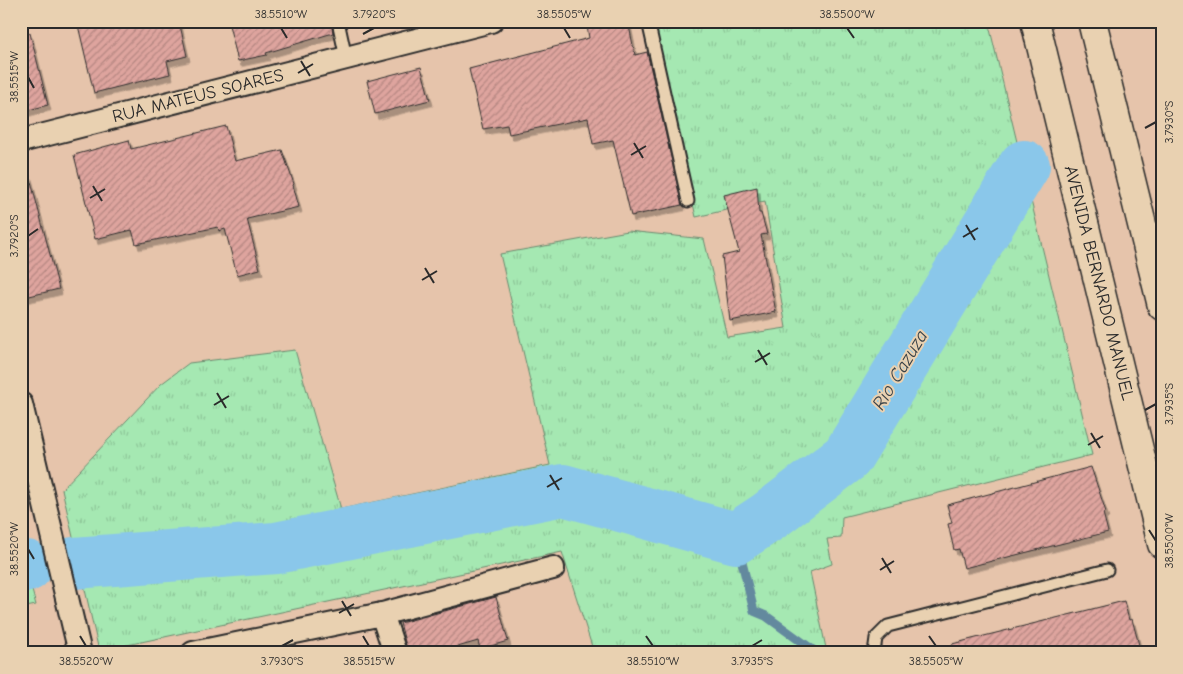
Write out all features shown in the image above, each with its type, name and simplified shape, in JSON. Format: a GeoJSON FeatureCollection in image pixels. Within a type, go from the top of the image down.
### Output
{"type":"FeatureCollection","features":[{"type":"Feature","properties":{"kind":"main road","name":"AVENIDA BERNARDO MANUEL"},"geometry":{"type":"LineString","coordinates":[[1035,21],[1162,544]]}},
{"type":"Feature","properties":{"kind":"main road"},"geometry":{"type":"LineString","coordinates":[[1092,21],[1162,306]]}},
{"type":"Feature","properties":{"kind":"street","name":"RUA MATEUS SOARES"},"geometry":{"type":"LineString","coordinates":[[21,141],[482,22]]}},
{"type":"Feature","properties":{"kind":"street"},"geometry":{"type":"LineString","coordinates":[[21,404],[80,653]]}},
{"type":"Feature","properties":{"kind":"street"},"geometry":{"type":"LineString","coordinates":[[193,653],[382,614],[553,568]]}},
{"type":"Feature","properties":{"kind":"street"},"geometry":{"type":"LineString","coordinates":[[382,614],[395,653]]}},
{"type":"Feature","properties":{"kind":"lane"},"geometry":{"type":"LineString","coordinates":[[338,21],[346,58]]}},
{"type":"Feature","properties":{"kind":"lane"},"geometry":{"type":"LineString","coordinates":[[648,21],[688,201]]}},
{"type":"Feature","properties":{"kind":"lane"},"geometry":{"type":"LineString","coordinates":[[874,653],[876,638],[888,626],[1107,570]]}},
{"type":"Feature","properties":{"kind":"green space"},"geometry":{"type":"Polygon","coordinates":[[[653,21],[988,21],[1092,455],[842,517],[841,538],[827,539],[832,564],[810,572],[827,653],[594,653],[562,552],[99,651],[62,489],[161,384],[189,363],[295,350],[341,509],[550,465],[500,254],[628,231],[704,239],[727,337],[786,328],[765,201],[696,217],[653,21]]]}},
{"type":"Feature","properties":{"kind":"green space"},"geometry":{"type":"Polygon","coordinates":[[[21,550],[36,605],[21,608],[21,550]]]}},
{"type":"Feature","properties":{"kind":"building"},"geometry":{"type":"Polygon","coordinates":[[[77,21],[179,21],[187,56],[167,61],[170,74],[94,93],[77,21]]]}},
{"type":"Feature","properties":{"kind":"building"},"geometry":{"type":"Polygon","coordinates":[[[228,21],[331,21],[333,33],[266,53],[267,55],[238,61],[228,21]]]}},
{"type":"Feature","properties":{"kind":"building"},"geometry":{"type":"Polygon","coordinates":[[[606,21],[628,21],[635,55],[647,52],[682,205],[631,216],[613,140],[593,144],[588,118],[509,134],[507,125],[483,129],[469,69],[589,38],[587,26],[606,21]]]}},
{"type":"Feature","properties":{"kind":"building"},"geometry":{"type":"Polygon","coordinates":[[[30,33],[48,105],[21,112],[21,34],[30,33]]]}},
{"type":"Feature","properties":{"kind":"building"},"geometry":{"type":"Polygon","coordinates":[[[421,67],[430,100],[375,114],[367,81],[421,67]]]}},
{"type":"Feature","properties":{"kind":"building"},"geometry":{"type":"Polygon","coordinates":[[[226,126],[235,161],[282,150],[294,184],[299,207],[247,219],[260,269],[237,275],[225,229],[219,231],[218,227],[136,244],[132,230],[95,239],[74,155],[129,140],[131,149],[226,126]]]}},
{"type":"Feature","properties":{"kind":"building"},"geometry":{"type":"Polygon","coordinates":[[[29,174],[59,289],[21,298],[21,175],[29,174]]]}},
{"type":"Feature","properties":{"kind":"building"},"geometry":{"type":"Polygon","coordinates":[[[757,187],[759,213],[761,213],[767,234],[761,235],[776,312],[730,321],[722,256],[739,252],[724,195],[757,187]]]}},
{"type":"Feature","properties":{"kind":"building"},"geometry":{"type":"Polygon","coordinates":[[[1091,467],[1106,512],[1103,513],[1108,532],[964,568],[959,549],[954,550],[948,524],[952,523],[947,505],[1091,467]]]}},
{"type":"Feature","properties":{"kind":"building"},"geometry":{"type":"Polygon","coordinates":[[[496,597],[508,641],[480,649],[478,641],[437,653],[408,653],[400,623],[496,597]]]}},
{"type":"Feature","properties":{"kind":"building"},"geometry":{"type":"Polygon","coordinates":[[[1124,601],[1129,620],[1132,619],[1139,645],[1135,646],[1137,653],[953,653],[952,644],[1124,601]]]}},
{"type":"Feature","properties":{"kind":"waterway","name":"Rio Cazuza"},"geometry":{"type":"LineString","coordinates":[[74,563],[276,548],[563,490],[736,538],[768,517],[847,457],[1024,166]]}},
{"type":"Feature","properties":{"kind":"waterway"},"geometry":{"type":"LineString","coordinates":[[736,538],[754,611],[766,616],[817,653]]}},
{"type":"Feature","properties":{"kind":"waterway"},"geometry":{"type":"LineString","coordinates":[[21,567],[27,566]]}}]}
